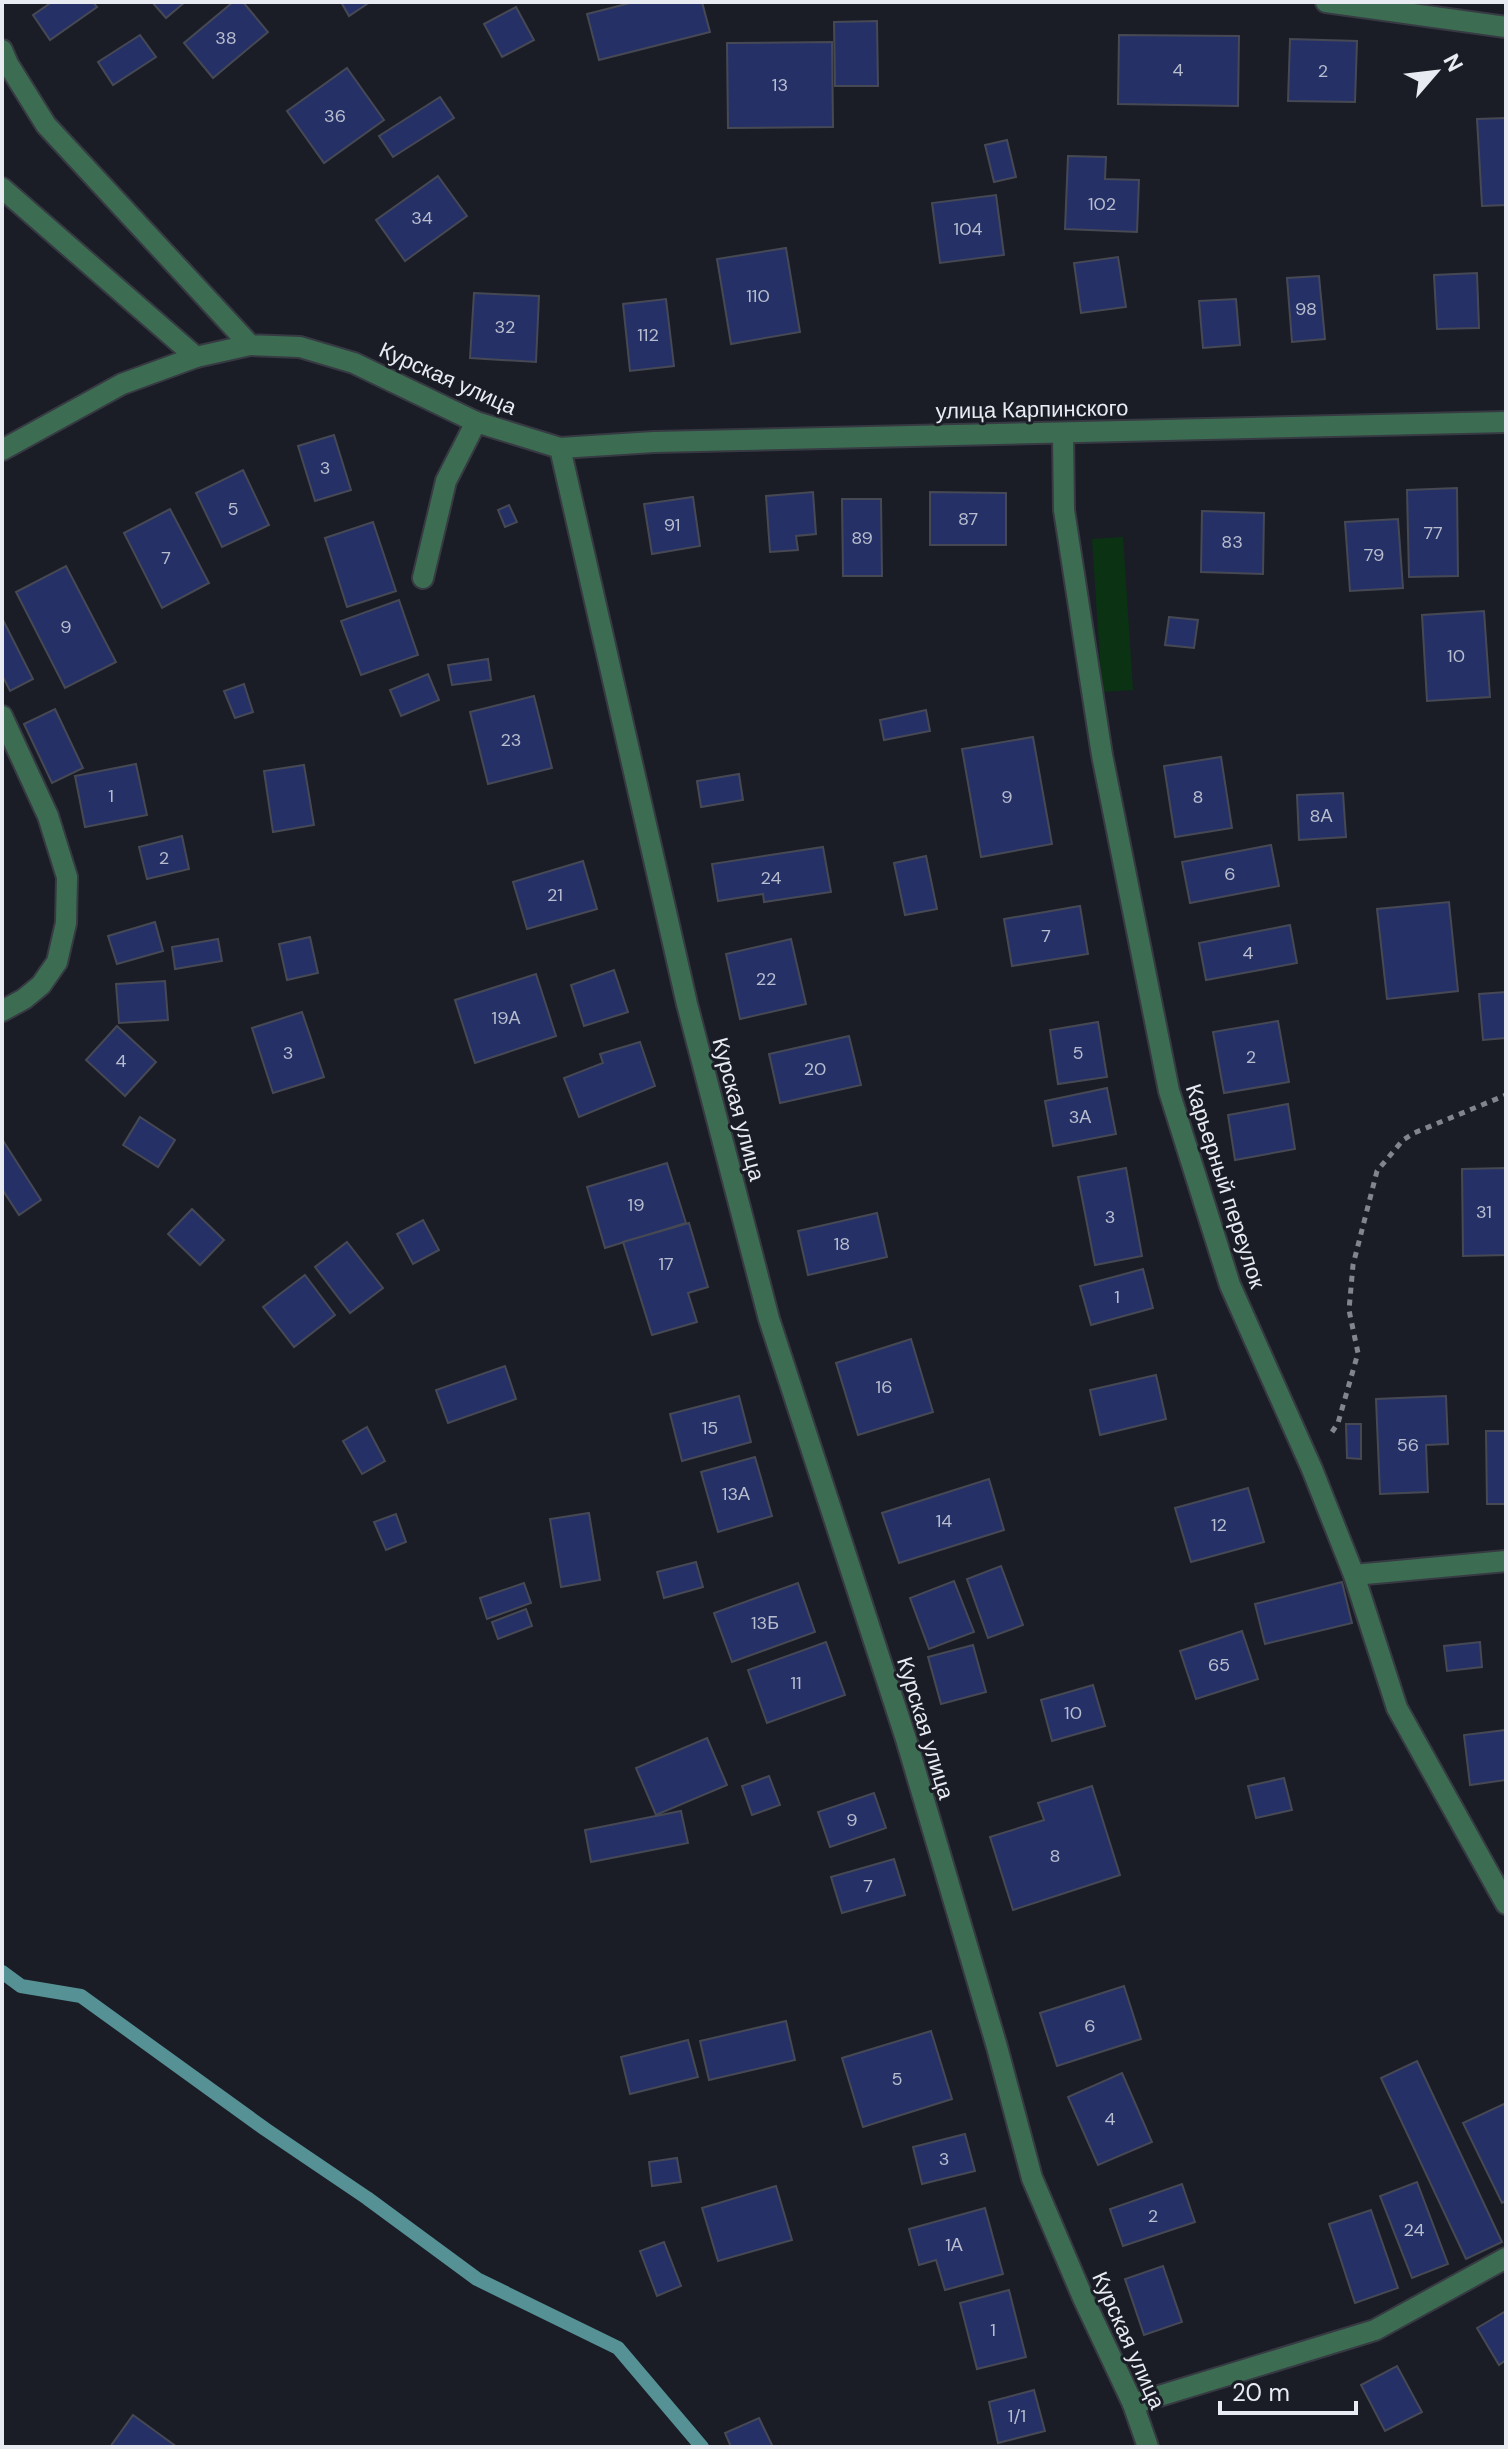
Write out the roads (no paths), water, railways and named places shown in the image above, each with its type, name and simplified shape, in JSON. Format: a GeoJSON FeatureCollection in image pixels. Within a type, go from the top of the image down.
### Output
{"type":"FeatureCollection","features":[{"type":"Feature","properties":{"kind":"street"},"geometry":{"type":"LineString","coordinates":[[1326,2],[1506,27]]}},
{"type":"Feature","properties":{"kind":"street"},"geometry":{"type":"LineString","coordinates":[[2,50],[46,125],[250,345]]}},
{"type":"Feature","properties":{"kind":"street"},"geometry":{"type":"LineString","coordinates":[[2,188],[196,357]]}},
{"type":"Feature","properties":{"kind":"street","name":"Курская улица"},"geometry":{"type":"LineString","coordinates":[[2,450],[122,384],[196,357],[250,345],[300,347],[354,363],[476,422],[560,448],[687,1004],[769,1319],[906,1739],[997,2047],[1032,2178],[1133,2404],[1148,2447]]}},
{"type":"Feature","properties":{"kind":"street"},"geometry":{"type":"LineString","coordinates":[[423,578],[446,481],[476,422]]}},
{"type":"Feature","properties":{"kind":"street","name":"улица Карпинского"},"geometry":{"type":"LineString","coordinates":[[560,448],[654,442],[1506,422]]}},
{"type":"Feature","properties":{"kind":"street","name":"Карьерный переулок"},"geometry":{"type":"LineString","coordinates":[[1063,433],[1064,510],[1102,755],[1169,1091],[1230,1285],[1312,1469],[1354,1575],[1397,1708],[1506,1904]]}},
{"type":"Feature","properties":{"kind":"street"},"geometry":{"type":"LineString","coordinates":[[2,716],[48,816],[67,877],[66,923],[57,962],[41,985],[2,1011]]}},
{"type":"Feature","properties":{"kind":"street"},"geometry":{"type":"LineString","coordinates":[[1354,1575],[1506,1561]]}},
{"type":"Feature","properties":{"kind":"street"},"geometry":{"type":"LineString","coordinates":[[1133,2404],[1375,2330],[1506,2258]]}},
{"type":"Feature","properties":{"kind":"waterway"},"geometry":{"type":"LineString","coordinates":[[2,1972],[21,1986],[81,1996],[477,2279],[618,2348],[702,2447]]}}]}
